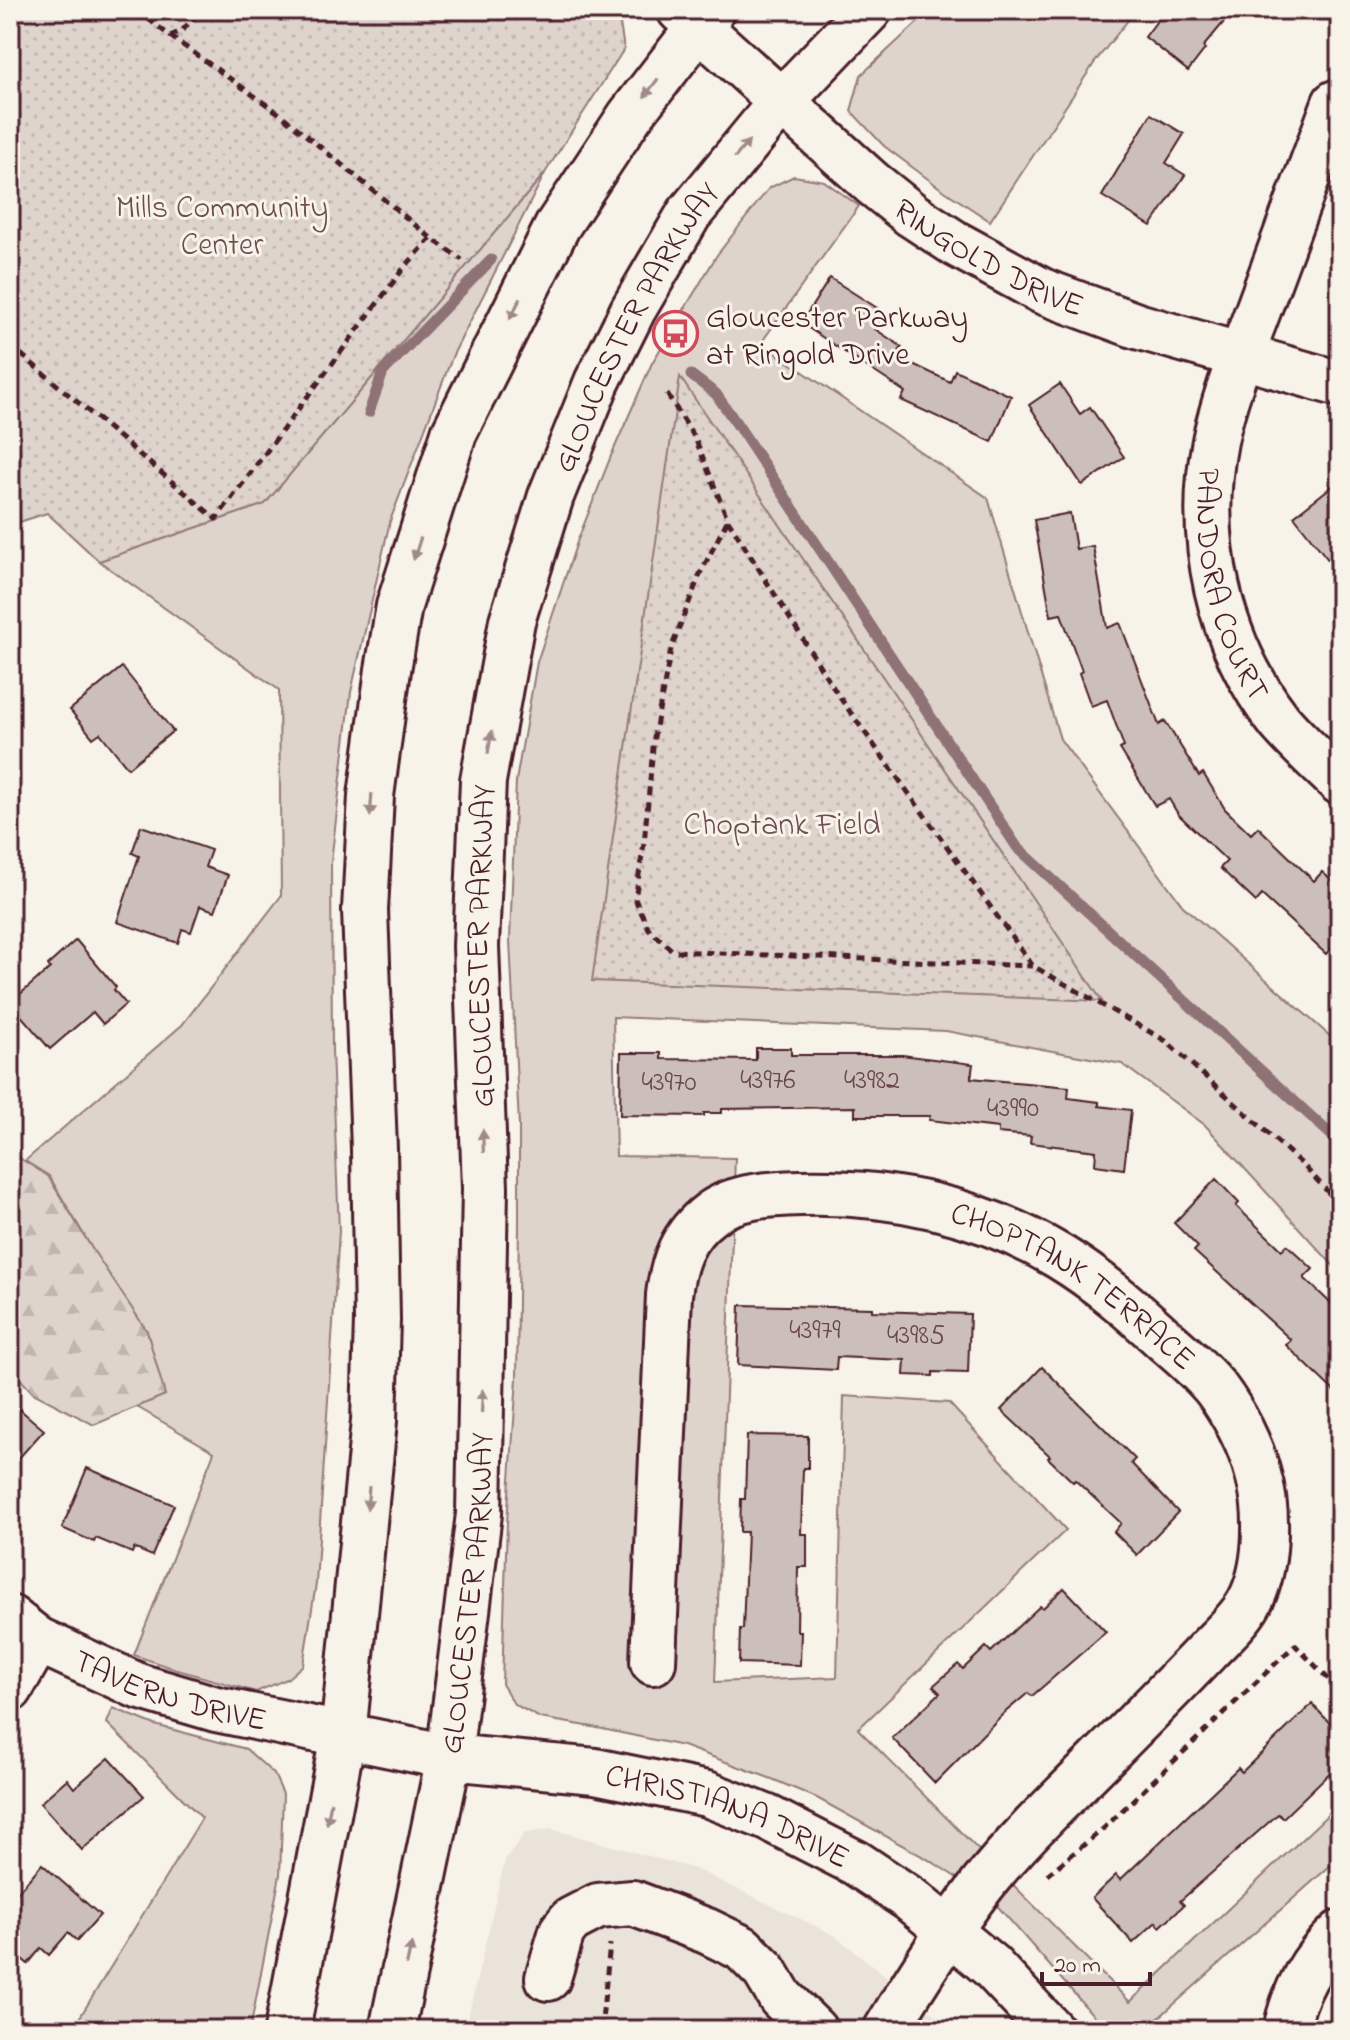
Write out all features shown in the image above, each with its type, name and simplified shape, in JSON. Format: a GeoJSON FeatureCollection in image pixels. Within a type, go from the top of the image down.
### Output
{"type":"FeatureCollection","features":[{"type":"Feature","properties":{"kind":"street","name":"GLOUCESTER PARKWAY"},"geometry":{"type":"LineString","coordinates":[[392,2030],[449,1757],[479,1499],[485,1188],[476,946],[483,781],[512,621],[557,482],[597,382],[633,310],[689,214],[781,102],[869,10]]}},
{"type":"Feature","properties":{"kind":"street","name":"RINGOLD DRIVE"},"geometry":{"type":"LineString","coordinates":[[696,15],[781,102],[872,183],[956,244],[1042,291],[1137,326],[1340,384]]}},
{"type":"Feature","properties":{"kind":"street"},"geometry":{"type":"LineString","coordinates":[[287,2030],[343,1736],[374,1421],[377,1320],[374,1149],[365,910],[371,796],[399,606],[454,433],[551,238],[696,15]]}},
{"type":"Feature","properties":{"kind":"street","name":"PANDORA COURT"},"geometry":{"type":"LineString","coordinates":[[1335,103],[1241,356],[1216,439],[1209,482],[1207,530],[1215,586],[1235,647],[1251,679],[1281,722],[1340,782]]}},
{"type":"Feature","properties":{"kind":"street","name":"CHOPTANK TERRACE"},"geometry":{"type":"LineString","coordinates":[[653,1662],[673,1263],[689,1235],[712,1212],[742,1199],[777,1193],[843,1192],[939,1206],[1002,1228],[1060,1257],[1113,1294],[1194,1365],[1216,1389],[1233,1416],[1258,1474],[1263,1505],[1262,1570],[1249,1604],[1200,1659],[1052,1808],[986,1881],[950,1930],[886,2030]]}},
{"type":"Feature","properties":{"kind":"street"},"geometry":{"type":"LineString","coordinates":[[10,1689],[24,1629]]}},
{"type":"Feature","properties":{"kind":"street","name":"TAVERN DRIVE"},"geometry":{"type":"LineString","coordinates":[[24,1629],[138,1686],[216,1709],[343,1736]]}},
{"type":"Feature","properties":{"kind":"street","name":"CHRISTIANA DRIVE"},"geometry":{"type":"LineString","coordinates":[[343,1736],[449,1757],[595,1771],[707,1794],[768,1818],[856,1863],[910,1899],[991,1966],[1051,2030]]}},
{"type":"Feature","properties":{"kind":"street"},"geometry":{"type":"LineString","coordinates":[[548,1978],[562,1931],[571,1920],[598,1906],[633,1903],[742,1948],[765,1971],[781,1998],[814,2030]]}},
{"type":"Feature","properties":{"kind":"street"},"geometry":{"type":"LineString","coordinates":[[1286,2030],[1290,2009],[1303,1979],[1321,1951],[1340,1933]]}},
{"type":"Feature","properties":{"kind":"path"},"geometry":{"type":"LineString","coordinates":[[137,10],[280,114],[462,260]]}},
{"type":"Feature","properties":{"kind":"path"},"geometry":{"type":"LineString","coordinates":[[170,36],[182,31],[200,10]]}},
{"type":"Feature","properties":{"kind":"path"},"geometry":{"type":"LineString","coordinates":[[10,345],[216,519],[403,269],[431,238]]}},
{"type":"Feature","properties":{"kind":"path"},"geometry":{"type":"LineString","coordinates":[[667,394],[695,438],[728,520],[838,695],[1033,966],[1166,1041],[1303,1165],[1340,1205]]}},
{"type":"Feature","properties":{"kind":"path"},"geometry":{"type":"LineString","coordinates":[[728,520],[700,574],[671,649],[657,723],[635,899],[649,929],[673,951],[1033,966]]}},
{"type":"Feature","properties":{"kind":"path"},"geometry":{"type":"LineString","coordinates":[[1043,1879],[1103,1829],[1295,1645],[1340,1691]]}},
{"type":"Feature","properties":{"kind":"path"},"geometry":{"type":"LineString","coordinates":[[601,2030],[611,1938]]}},
{"type":"Feature","properties":{"kind":"shaded area"},"geometry":{"type":"Polygon","coordinates":[[[551,1829],[695,1869],[834,1935],[955,2030],[465,2030],[505,1860],[525,1833],[551,1829]]]}},
{"type":"Feature","properties":{"kind":"green space","name":"Mills Community Center"},"geometry":{"type":"Polygon","coordinates":[[[10,10],[618,10],[624,49],[545,173],[265,504],[99,561],[47,513],[10,525],[10,10]]]}},
{"type":"Feature","properties":{"kind":"green space"},"geometry":{"type":"Polygon","coordinates":[[[931,10],[1136,10],[1095,62],[990,221],[884,146],[851,111],[861,75],[931,10]]]}},
{"type":"Feature","properties":{"kind":"green space"},"geometry":{"type":"Polygon","coordinates":[[[545,173],[453,355],[390,521],[351,692],[331,862],[332,1050],[339,1231],[316,1584],[303,1665],[287,1679],[256,1692],[134,1655],[214,1452],[137,1407],[165,1395],[91,1247],[49,1176],[25,1161],[182,1025],[281,896],[279,690],[99,561],[265,504],[545,173]]]}},
{"type":"Feature","properties":{"kind":"green space"},"geometry":{"type":"Polygon","coordinates":[[[794,176],[824,181],[859,206],[761,343],[988,498],[1060,739],[1183,906],[1340,1045],[1340,1273],[1205,1125],[1122,1064],[946,1031],[613,1017],[616,1156],[735,1158],[715,1682],[837,1677],[844,1396],[949,1403],[1066,1530],[858,1729],[1130,2002],[1340,1803],[1340,1857],[1145,2030],[1106,2030],[994,1902],[931,1861],[817,1798],[683,1746],[540,1718],[514,1704],[502,1684],[507,1522],[517,1378],[519,1224],[519,1125],[510,940],[516,781],[537,662],[577,542],[652,363],[717,255],[769,188],[794,176]]]}},
{"type":"Feature","properties":{"kind":"green space","name":"Choptank Field"},"geometry":{"type":"Polygon","coordinates":[[[680,377],[1102,1001],[592,981],[680,377]]]}},
{"type":"Feature","properties":{"kind":"green space"},"geometry":{"type":"Polygon","coordinates":[[[10,1152],[48,1176],[147,1331],[165,1395],[94,1425],[33,1393],[10,1368],[10,1152]]]}},
{"type":"Feature","properties":{"kind":"green space"},"geometry":{"type":"Polygon","coordinates":[[[113,1708],[155,1725],[246,1749],[274,1774],[283,1794],[280,1875],[250,2030],[72,2030],[202,1818],[107,1723],[113,1708]]]}},
{"type":"Feature","properties":{"kind":"building"},"geometry":{"type":"Polygon","coordinates":[[[1165,10],[1234,10],[1203,47],[1205,49],[1188,71],[1145,37],[1165,10]]]}},
{"type":"Feature","properties":{"kind":"building"},"geometry":{"type":"Polygon","coordinates":[[[1151,114],[1184,134],[1166,163],[1185,175],[1151,226],[1102,196],[1151,114]]]}},
{"type":"Feature","properties":{"kind":"building"},"geometry":{"type":"Polygon","coordinates":[[[830,278],[885,313],[875,329],[902,347],[896,356],[950,382],[955,370],[1011,396],[992,442],[901,400],[905,392],[801,323],[830,278]]]}},
{"type":"Feature","properties":{"kind":"building"},"geometry":{"type":"Polygon","coordinates":[[[1060,384],[1080,414],[1090,407],[1124,457],[1082,485],[1029,405],[1060,384]]]}},
{"type":"Feature","properties":{"kind":"building"},"geometry":{"type":"Polygon","coordinates":[[[1340,480],[1340,575],[1294,516],[1340,480]]]}},
{"type":"Feature","properties":{"kind":"building"},"geometry":{"type":"Polygon","coordinates":[[[1070,513],[1076,549],[1093,546],[1107,628],[1120,623],[1159,725],[1165,721],[1199,776],[1203,773],[1225,809],[1251,834],[1258,827],[1314,881],[1322,872],[1340,888],[1340,938],[1326,954],[1262,895],[1256,902],[1220,868],[1227,861],[1178,814],[1169,799],[1155,806],[1120,749],[1124,747],[1107,700],[1091,706],[1061,614],[1051,616],[1034,520],[1070,513]]]}},
{"type":"Feature","properties":{"kind":"building"},"geometry":{"type":"Polygon","coordinates":[[[122,667],[173,731],[128,768],[100,733],[93,738],[70,710],[122,667]]]}},
{"type":"Feature","properties":{"kind":"building"},"geometry":{"type":"Polygon","coordinates":[[[141,826],[211,850],[205,867],[228,875],[215,911],[200,906],[191,932],[182,929],[178,943],[117,922],[139,856],[132,853],[141,826]]]}},
{"type":"Feature","properties":{"kind":"building"},"geometry":{"type":"Polygon","coordinates":[[[76,940],[116,987],[114,990],[126,1004],[103,1024],[93,1012],[50,1049],[10,1003],[76,940]]]}},
{"type":"Feature","properties":{"kind":"building"},"geometry":{"type":"Polygon","coordinates":[[[756,1048],[791,1048],[791,1055],[902,1055],[973,1064],[971,1078],[1069,1087],[1068,1098],[1131,1110],[1124,1169],[1095,1165],[1096,1151],[1030,1143],[1031,1136],[998,1133],[998,1128],[929,1120],[930,1116],[855,1116],[855,1107],[722,1109],[722,1113],[704,1113],[704,1116],[620,1115],[621,1053],[661,1053],[661,1059],[756,1060],[756,1048]]]}},
{"type":"Feature","properties":{"kind":"building"},"geometry":{"type":"Polygon","coordinates":[[[1216,1179],[1239,1203],[1236,1206],[1282,1250],[1287,1245],[1313,1269],[1304,1278],[1340,1312],[1340,1397],[1286,1345],[1291,1340],[1194,1251],[1198,1247],[1174,1223],[1216,1179]]]}},
{"type":"Feature","properties":{"kind":"building"},"geometry":{"type":"Polygon","coordinates":[[[740,1305],[970,1314],[968,1373],[904,1375],[905,1360],[837,1357],[836,1370],[738,1365],[740,1305]]]}},
{"type":"Feature","properties":{"kind":"building"},"geometry":{"type":"Polygon","coordinates":[[[1042,1367],[1135,1459],[1131,1463],[1178,1512],[1137,1555],[1114,1532],[1121,1523],[1075,1480],[1073,1482],[1001,1410],[1042,1367]]]}},
{"type":"Feature","properties":{"kind":"building"},"geometry":{"type":"Polygon","coordinates":[[[10,1401],[44,1430],[10,1468],[10,1401]]]}},
{"type":"Feature","properties":{"kind":"building"},"geometry":{"type":"Polygon","coordinates":[[[747,1435],[808,1436],[808,1468],[803,1468],[801,1534],[807,1534],[807,1567],[798,1567],[800,1665],[739,1663],[747,1532],[740,1532],[741,1499],[745,1499],[747,1435]]]}},
{"type":"Feature","properties":{"kind":"building"},"geometry":{"type":"Polygon","coordinates":[[[87,1468],[174,1505],[152,1556],[134,1548],[132,1553],[96,1538],[94,1542],[62,1528],[87,1468]]]}},
{"type":"Feature","properties":{"kind":"building"},"geometry":{"type":"Polygon","coordinates":[[[1064,1588],[1106,1632],[1032,1696],[1028,1693],[1003,1714],[935,1783],[892,1738],[940,1693],[933,1686],[958,1664],[963,1669],[986,1647],[991,1652],[1064,1588]]]}},
{"type":"Feature","properties":{"kind":"building"},"geometry":{"type":"Polygon","coordinates":[[[1312,1704],[1340,1734],[1340,1763],[1283,1818],[1278,1814],[1180,1901],[1184,1905],[1160,1927],[1156,1922],[1133,1943],[1092,1898],[1116,1875],[1120,1880],[1238,1768],[1242,1772],[1312,1704]]]}},
{"type":"Feature","properties":{"kind":"building"},"geometry":{"type":"Polygon","coordinates":[[[109,1758],[144,1796],[82,1850],[40,1803],[67,1779],[74,1788],[109,1758]]]}},
{"type":"Feature","properties":{"kind":"building"},"geometry":{"type":"Polygon","coordinates":[[[42,1864],[100,1915],[77,1941],[68,1933],[49,1955],[41,1948],[28,1964],[10,1949],[10,1901],[42,1864]]]}},
{"type":"Feature","properties":{"kind":"waterway"},"geometry":{"type":"LineString","coordinates":[[369,412],[383,372],[491,260]]}},
{"type":"Feature","properties":{"kind":"waterway"},"geometry":{"type":"LineString","coordinates":[[691,375],[716,394],[741,430],[1017,847],[1340,1143]]}},
{"type":"Feature","properties":{"kind":"place","name":"Gloucester Parkway at Ringold Drive"},"geometry":{"type":"Point","coordinates":[675,334]}}]}
